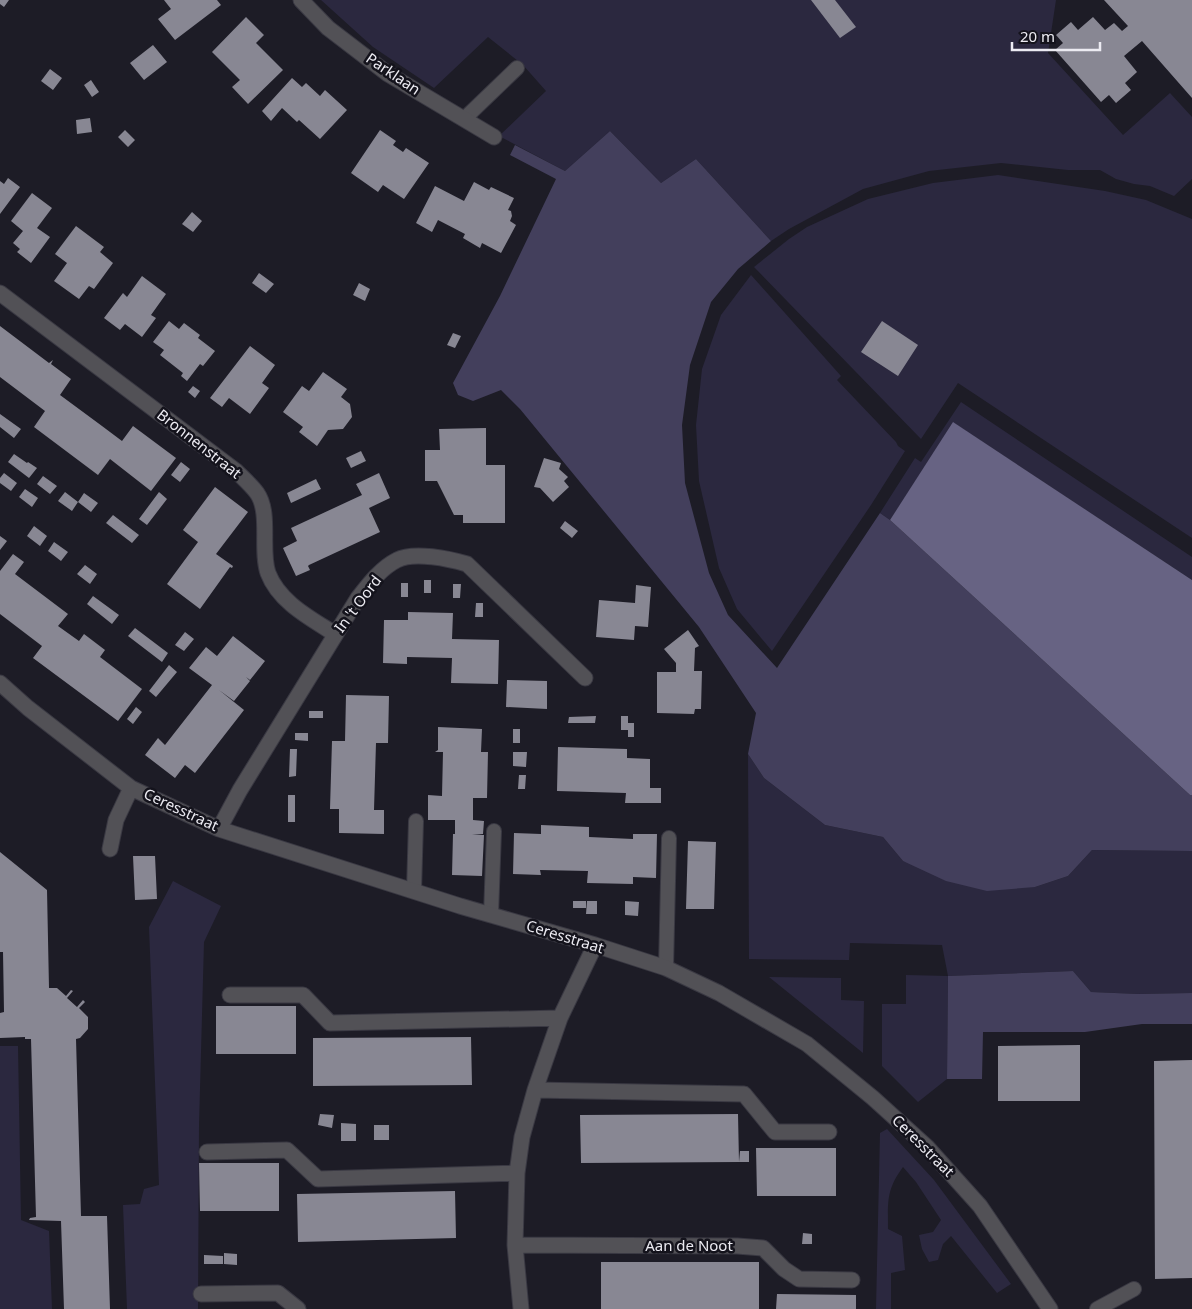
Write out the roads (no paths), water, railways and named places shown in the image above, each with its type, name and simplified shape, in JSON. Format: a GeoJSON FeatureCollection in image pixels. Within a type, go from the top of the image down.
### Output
{"type":"FeatureCollection","features":[{"type":"Feature","properties":{"kind":"street","name":"Parklaan"},"geometry":{"type":"LineString","coordinates":[[300,0],[328,28],[388,74],[494,137]]}},
{"type":"Feature","properties":{"kind":"street","name":"Bronnenstraat"},"geometry":{"type":"LineString","coordinates":[[0,293],[236,471],[258,494],[263,509],[265,554],[268,573],[278,589],[295,608],[335,634]]}},
{"type":"Feature","properties":{"kind":"street","name":"In 't Oord"},"geometry":{"type":"LineString","coordinates":[[219,828],[240,790],[358,598],[374,577],[399,559],[421,556],[446,557],[467,564],[585,678]]}},
{"type":"Feature","properties":{"kind":"street","name":"Ceresstraat"},"geometry":{"type":"LineString","coordinates":[[0,683],[28,708],[132,788],[219,828],[414,892],[595,945],[666,968],[719,993],[807,1044],[873,1098],[927,1147],[980,1206],[1050,1309]]}},
{"type":"Feature","properties":{"kind":"street"},"geometry":{"type":"LineString","coordinates":[[110,849],[116,820],[132,788]]}},
{"type":"Feature","properties":{"kind":"street"},"geometry":{"type":"LineString","coordinates":[[521,1309],[515,1245],[517,1173],[522,1137],[535,1090],[560,1018],[595,945]]}},
{"type":"Feature","properties":{"kind":"street"},"geometry":{"type":"LineString","coordinates":[[230,995],[303,996],[330,1023],[560,1018]]}},
{"type":"Feature","properties":{"kind":"street"},"geometry":{"type":"LineString","coordinates":[[535,1090],[744,1094],[775,1132],[828,1132]]}},
{"type":"Feature","properties":{"kind":"street"},"geometry":{"type":"LineString","coordinates":[[207,1152],[287,1150],[318,1179],[517,1173]]}},
{"type":"Feature","properties":{"kind":"street","name":"Aan de Noot"},"geometry":{"type":"LineString","coordinates":[[515,1245],[737,1246],[763,1248],[784,1269],[799,1279],[852,1280]]}},
{"type":"Feature","properties":{"kind":"street"},"geometry":{"type":"LineString","coordinates":[[201,1294],[278,1293],[298,1309]]}},
{"type":"Feature","properties":{"kind":"lane"},"geometry":{"type":"LineString","coordinates":[[464,119],[517,68]]}},
{"type":"Feature","properties":{"kind":"lane"},"geometry":{"type":"LineString","coordinates":[[414,892],[416,821]]}},
{"type":"Feature","properties":{"kind":"lane"},"geometry":{"type":"LineString","coordinates":[[491,915],[494,831]]}},
{"type":"Feature","properties":{"kind":"lane"},"geometry":{"type":"LineString","coordinates":[[666,968],[669,838]]}},
{"type":"Feature","properties":{"kind":"lane"},"geometry":{"type":"LineString","coordinates":[[1097,1309],[1134,1289]]}}]}
